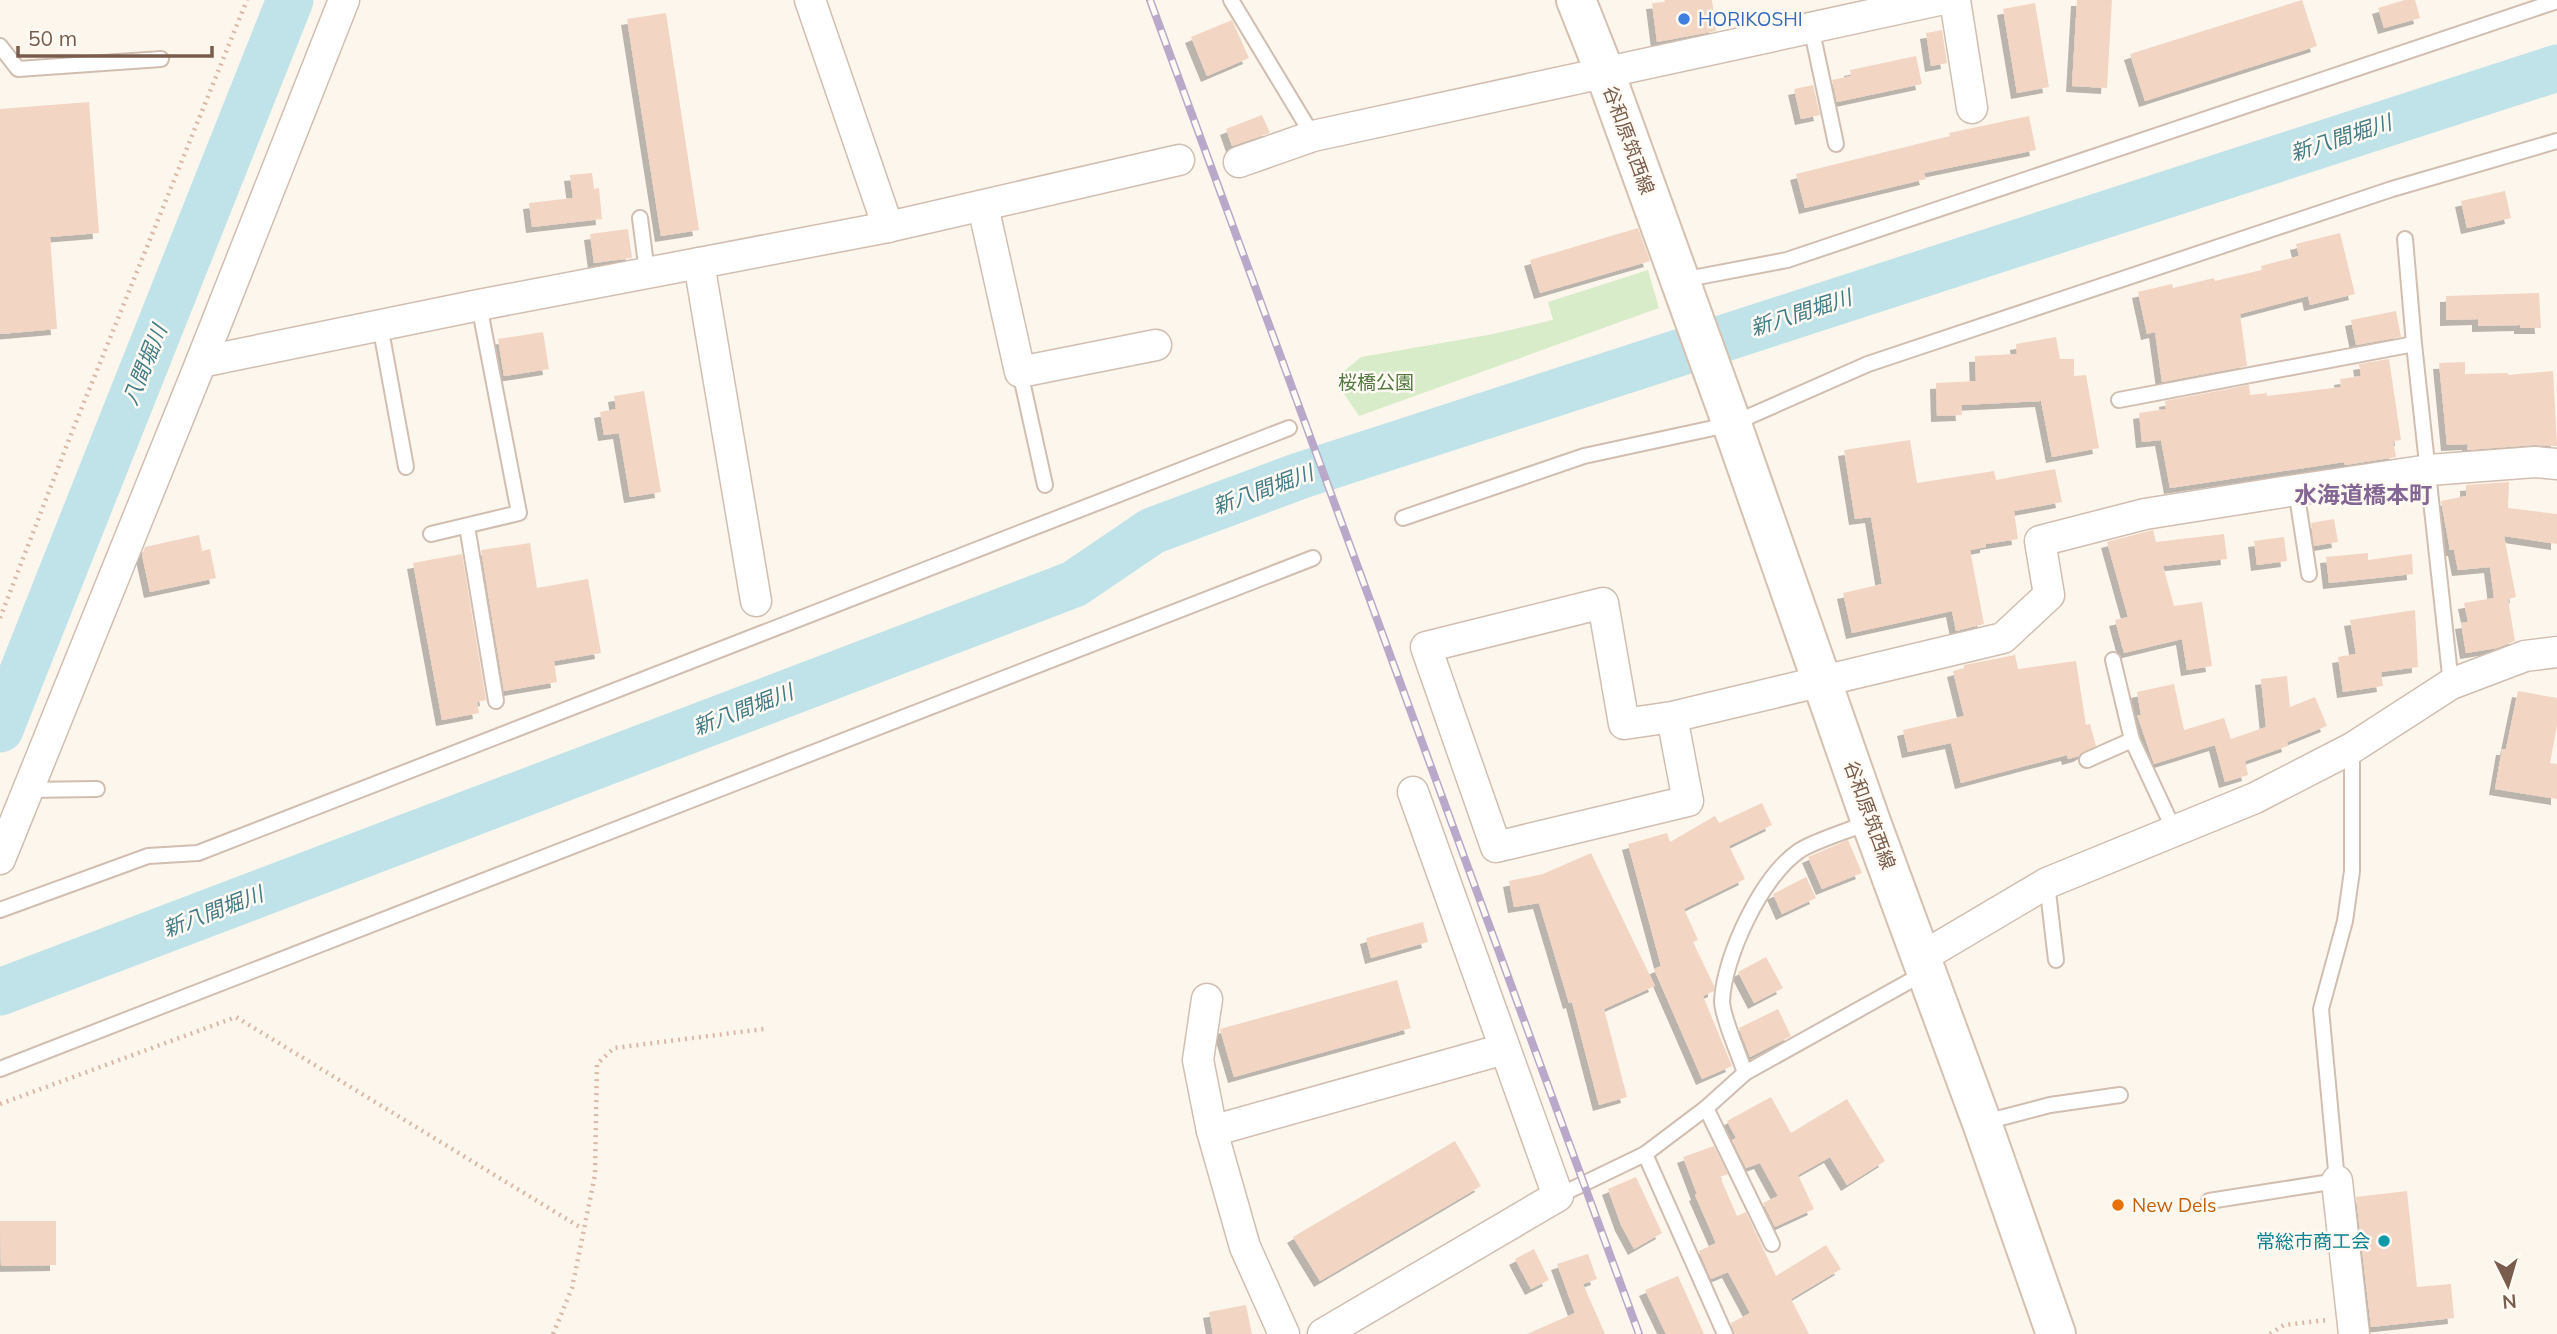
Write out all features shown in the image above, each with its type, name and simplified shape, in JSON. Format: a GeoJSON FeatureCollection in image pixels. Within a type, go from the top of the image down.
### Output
{"type":"FeatureCollection","features":[{"type":"Feature","properties":{"kind":"main road","name":"谷和原筑西線"},"geometry":{"type":"LineString","coordinates":[[1576,0],[1730,419],[1871,822],[1982,1123],[2056,1334]]}},
{"type":"Feature","properties":{"kind":"street"},"geometry":{"type":"LineString","coordinates":[[0,859],[344,0]]}},
{"type":"Feature","properties":{"kind":"street"},"geometry":{"type":"LineString","coordinates":[[810,0],[888,227]]}},
{"type":"Feature","properties":{"kind":"street"},"geometry":{"type":"LineString","coordinates":[[1239,162],[1313,136],[1939,0]]}},
{"type":"Feature","properties":{"kind":"street"},"geometry":{"type":"LineString","coordinates":[[1955,0],[1972,108]]}},
{"type":"Feature","properties":{"kind":"street"},"geometry":{"type":"LineString","coordinates":[[201,362],[479,305],[888,227],[1180,160]]}},
{"type":"Feature","properties":{"kind":"street"},"geometry":{"type":"LineString","coordinates":[[983,206],[1020,372],[1156,345]]}},
{"type":"Feature","properties":{"kind":"street"},"geometry":{"type":"LineString","coordinates":[[699,263],[756,601]]}},
{"type":"Feature","properties":{"kind":"street"},"geometry":{"type":"LineString","coordinates":[[1672,717],[1688,801],[1496,847],[1426,647],[1604,603],[1623,724],[1672,717],[2003,638],[2049,595],[2040,541],[2146,514],[2429,470],[2535,462],[2557,464]]}},
{"type":"Feature","properties":{"kind":"street"},"geometry":{"type":"LineString","coordinates":[[1924,964],[2047,883],[2255,798],[2353,748],[2451,684],[2525,656],[2557,652]]}},
{"type":"Feature","properties":{"kind":"street"},"geometry":{"type":"LineString","coordinates":[[1323,1334],[1558,1196],[1413,792]]}},
{"type":"Feature","properties":{"kind":"street"},"geometry":{"type":"LineString","coordinates":[[1207,999],[1198,1060],[1212,1131],[1245,1247],[1284,1334]]}},
{"type":"Feature","properties":{"kind":"street"},"geometry":{"type":"LineString","coordinates":[[1212,1131],[1504,1049]]}},
{"type":"Feature","properties":{"kind":"street"},"geometry":{"type":"LineString","coordinates":[[2337,1181],[2353,1325]]}},
{"type":"Feature","properties":{"kind":"lane"},"geometry":{"type":"LineString","coordinates":[[1230,0],[1313,136]]}},
{"type":"Feature","properties":{"kind":"lane"},"geometry":{"type":"LineString","coordinates":[[1682,288],[1787,260],[2557,1]]}},
{"type":"Feature","properties":{"kind":"lane"},"geometry":{"type":"LineString","coordinates":[[1811,27],[1836,144]]}},
{"type":"Feature","properties":{"kind":"lane"},"geometry":{"type":"LineString","coordinates":[[0,46],[18,69],[161,59]]}},
{"type":"Feature","properties":{"kind":"lane"},"geometry":{"type":"LineString","coordinates":[[1403,519],[1584,456],[1730,419],[1868,365],[2392,190],[2557,141]]}},
{"type":"Feature","properties":{"kind":"lane"},"geometry":{"type":"LineString","coordinates":[[640,218],[647,272]]}},
{"type":"Feature","properties":{"kind":"lane"},"geometry":{"type":"LineString","coordinates":[[2405,239],[2451,684]]}},
{"type":"Feature","properties":{"kind":"lane"},"geometry":{"type":"LineString","coordinates":[[430,534],[519,513],[479,305]]}},
{"type":"Feature","properties":{"kind":"lane"},"geometry":{"type":"LineString","coordinates":[[380,325],[407,467]]}},
{"type":"Feature","properties":{"kind":"lane"},"geometry":{"type":"LineString","coordinates":[[2119,400],[2414,344]]}},
{"type":"Feature","properties":{"kind":"lane"},"geometry":{"type":"LineString","coordinates":[[1020,372],[1045,485]]}},
{"type":"Feature","properties":{"kind":"lane"},"geometry":{"type":"LineString","coordinates":[[0,911],[148,856],[198,853],[1289,428]]}},
{"type":"Feature","properties":{"kind":"lane"},"geometry":{"type":"LineString","coordinates":[[2296,490],[2309,575]]}},
{"type":"Feature","properties":{"kind":"lane"},"geometry":{"type":"LineString","coordinates":[[467,526],[496,701]]}},
{"type":"Feature","properties":{"kind":"lane"},"geometry":{"type":"LineString","coordinates":[[0,1069],[1313,558]]}},
{"type":"Feature","properties":{"kind":"lane"},"geometry":{"type":"LineString","coordinates":[[2113,660],[2132,740],[2175,832]]}},
{"type":"Feature","properties":{"kind":"lane"},"geometry":{"type":"LineString","coordinates":[[2087,760],[2132,740]]}},
{"type":"Feature","properties":{"kind":"lane"},"geometry":{"type":"LineString","coordinates":[[2210,1201],[2337,1181],[2322,1009],[2345,920],[2352,871],[2353,748]]}},
{"type":"Feature","properties":{"kind":"lane"},"geometry":{"type":"LineString","coordinates":[[27,790],[97,789]]}},
{"type":"Feature","properties":{"kind":"lane"},"geometry":{"type":"LineString","coordinates":[[1745,1073],[1722,1003],[1731,955],[1751,909],[1774,877],[1799,850],[1871,822]]}},
{"type":"Feature","properties":{"kind":"lane"},"geometry":{"type":"LineString","coordinates":[[2047,883],[2056,960]]}},
{"type":"Feature","properties":{"kind":"lane"},"geometry":{"type":"LineString","coordinates":[[1558,1196],[1645,1154],[1706,1108],[1745,1073],[1924,964]]}},
{"type":"Feature","properties":{"kind":"lane"},"geometry":{"type":"LineString","coordinates":[[1982,1123],[2050,1105],[2120,1095]]}},
{"type":"Feature","properties":{"kind":"lane"},"geometry":{"type":"LineString","coordinates":[[1706,1108],[1772,1244]]}},
{"type":"Feature","properties":{"kind":"lane"},"geometry":{"type":"LineString","coordinates":[[1645,1154],[1725,1334]]}},
{"type":"Feature","properties":{"kind":"path"},"geometry":{"type":"LineString","coordinates":[[0,618],[72,432],[247,0]]}},
{"type":"Feature","properties":{"kind":"path"},"geometry":{"type":"LineString","coordinates":[[0,1104],[236,1017],[583,1229]]}},
{"type":"Feature","properties":{"kind":"path"},"geometry":{"type":"LineString","coordinates":[[552,1334],[572,1288],[595,1175],[597,1065],[614,1048],[764,1029]]}},
{"type":"Feature","properties":{"kind":"path"},"geometry":{"type":"LineString","coordinates":[[2270,1334],[2284,1325],[2353,1325]]}},
{"type":"Feature","properties":{"kind":"green space","name":"桜橋公園"},"geometry":{"type":"Polygon","coordinates":[[[1648,270],[1659,308],[1359,416],[1344,394],[1339,375],[1361,357],[1488,335],[1553,320],[1548,302],[1648,270]]]}},
{"type":"Feature","properties":{"kind":"building","name":"HORIKOSHI"},"geometry":{"type":"Polygon","coordinates":[[[1664,0],[1712,0],[1716,31],[1657,42],[1652,3],[1665,2],[1664,0]]]}},
{"type":"Feature","properties":{"kind":"building"},"geometry":{"type":"Polygon","coordinates":[[[2077,0],[2112,0],[2107,88],[2072,86],[2077,0]]]}},
{"type":"Feature","properties":{"kind":"building"},"geometry":{"type":"Polygon","coordinates":[[[2302,0],[2317,46],[2145,101],[2130,54],[2302,0]]]}},
{"type":"Feature","properties":{"kind":"building"},"geometry":{"type":"Polygon","coordinates":[[[2405,0],[2415,0],[2420,18],[2384,28],[2378,8],[2405,0]]]}},
{"type":"Feature","properties":{"kind":"building"},"geometry":{"type":"Polygon","coordinates":[[[2035,3],[2049,87],[2017,93],[2003,9],[2035,3]]]}},
{"type":"Feature","properties":{"kind":"building"},"geometry":{"type":"Polygon","coordinates":[[[666,13],[699,230],[661,236],[627,19],[666,13]]]}},
{"type":"Feature","properties":{"kind":"building"},"geometry":{"type":"Polygon","coordinates":[[[1232,20],[1249,58],[1207,76],[1191,37],[1232,20]]]}},
{"type":"Feature","properties":{"kind":"building"},"geometry":{"type":"Polygon","coordinates":[[[1942,30],[1947,63],[1931,66],[1926,33],[1942,30]]]}},
{"type":"Feature","properties":{"kind":"building"},"geometry":{"type":"Polygon","coordinates":[[[1916,56],[1922,84],[1837,102],[1832,80],[1851,76],[1850,70],[1916,56]]]}},
{"type":"Feature","properties":{"kind":"building"},"geometry":{"type":"Polygon","coordinates":[[[1813,85],[1820,115],[1801,119],[1794,89],[1813,85]]]}},
{"type":"Feature","properties":{"kind":"building"},"geometry":{"type":"Polygon","coordinates":[[[89,102],[99,233],[50,237],[57,329],[0,334],[0,109],[89,102]]]}},
{"type":"Feature","properties":{"kind":"building"},"geometry":{"type":"Polygon","coordinates":[[[1262,115],[1270,133],[1232,146],[1226,129],[1262,115]]]}},
{"type":"Feature","properties":{"kind":"building"},"geometry":{"type":"Polygon","coordinates":[[[2029,116],[2036,150],[1924,173],[1926,179],[1805,208],[1796,174],[1950,136],[1949,133],[2029,116]]]}},
{"type":"Feature","properties":{"kind":"building"},"geometry":{"type":"Polygon","coordinates":[[[592,173],[594,189],[599,188],[602,219],[532,227],[529,203],[573,198],[570,175],[592,173]]]}},
{"type":"Feature","properties":{"kind":"building"},"geometry":{"type":"Polygon","coordinates":[[[2505,191],[2511,218],[2467,228],[2461,201],[2505,191]]]}},
{"type":"Feature","properties":{"kind":"building"},"geometry":{"type":"Polygon","coordinates":[[[1638,228],[1650,261],[1540,293],[1530,260],[1638,228]]]}},
{"type":"Feature","properties":{"kind":"building"},"geometry":{"type":"Polygon","coordinates":[[[628,229],[632,258],[594,263],[590,234],[628,229]]]}},
{"type":"Feature","properties":{"kind":"building"},"geometry":{"type":"Polygon","coordinates":[[[2340,233],[2355,294],[2310,305],[2308,296],[2240,314],[2247,366],[2162,382],[2155,332],[2147,334],[2138,292],[2172,284],[2173,288],[2214,278],[2215,281],[2262,270],[2261,266],[2299,256],[2296,244],[2340,233]]]}},
{"type":"Feature","properties":{"kind":"building"},"geometry":{"type":"Polygon","coordinates":[[[2539,293],[2541,328],[2520,328],[2520,325],[2478,326],[2478,319],[2446,320],[2446,296],[2539,293]]]}},
{"type":"Feature","properties":{"kind":"building"},"geometry":{"type":"Polygon","coordinates":[[[2396,311],[2401,337],[2356,345],[2351,320],[2396,311]]]}},
{"type":"Feature","properties":{"kind":"building"},"geometry":{"type":"Polygon","coordinates":[[[543,332],[549,369],[504,376],[498,339],[543,332]]]}},
{"type":"Feature","properties":{"kind":"building"},"geometry":{"type":"Polygon","coordinates":[[[2056,337],[2060,359],[2074,359],[2074,376],[2086,375],[2099,448],[2052,457],[2041,401],[1961,405],[1962,415],[1937,416],[1936,383],[1976,381],[1975,356],[2017,354],[2016,344],[2056,337]]]}},
{"type":"Feature","properties":{"kind":"building"},"geometry":{"type":"Polygon","coordinates":[[[2389,359],[2401,440],[2393,441],[2396,457],[2345,465],[2344,462],[2170,488],[2161,440],[2142,442],[2139,413],[2166,409],[2165,401],[2249,385],[2250,395],[2267,393],[2267,396],[2341,387],[2340,379],[2361,376],[2359,364],[2389,359]]]}},
{"type":"Feature","properties":{"kind":"building"},"geometry":{"type":"Polygon","coordinates":[[[2465,362],[2465,374],[2508,375],[2553,371],[2557,446],[2467,450],[2468,444],[2447,445],[2439,363],[2465,362]]]}},
{"type":"Feature","properties":{"kind":"building"},"geometry":{"type":"Polygon","coordinates":[[[644,391],[661,492],[630,497],[619,433],[604,435],[600,412],[616,409],[614,396],[644,391]]]}},
{"type":"Feature","properties":{"kind":"building"},"geometry":{"type":"Polygon","coordinates":[[[1910,440],[1917,483],[1994,471],[1996,480],[2055,469],[2062,502],[2014,511],[2018,539],[1986,544],[1986,547],[1970,550],[1984,624],[1956,631],[1952,611],[1852,633],[1843,593],[1882,584],[1871,517],[1855,519],[1844,450],[1910,440]]]}},
{"type":"Feature","properties":{"kind":"building"},"geometry":{"type":"Polygon","coordinates":[[[2509,482],[2508,508],[2557,514],[2557,544],[2504,536],[2516,597],[2508,599],[2515,641],[2497,648],[2466,653],[2461,623],[2468,622],[2464,603],[2494,598],[2490,567],[2458,570],[2454,550],[2450,550],[2441,501],[2466,496],[2466,485],[2509,482]]]}},
{"type":"Feature","properties":{"kind":"building"},"geometry":{"type":"Polygon","coordinates":[[[2334,519],[2338,542],[2314,546],[2311,523],[2334,519]]]}},
{"type":"Feature","properties":{"kind":"building"},"geometry":{"type":"Polygon","coordinates":[[[2153,530],[2156,542],[2224,534],[2227,559],[2163,566],[2174,606],[2202,602],[2212,666],[2187,670],[2182,639],[2124,653],[2115,620],[2128,617],[2107,542],[2153,530]]]}},
{"type":"Feature","properties":{"kind":"building"},"geometry":{"type":"Polygon","coordinates":[[[199,535],[202,551],[210,549],[216,578],[150,592],[142,555],[145,547],[199,535]]]}},
{"type":"Feature","properties":{"kind":"building"},"geometry":{"type":"Polygon","coordinates":[[[2284,537],[2287,561],[2257,565],[2254,541],[2284,537]]]}},
{"type":"Feature","properties":{"kind":"building"},"geometry":{"type":"Polygon","coordinates":[[[530,543],[537,588],[588,579],[601,653],[554,661],[557,682],[504,691],[481,550],[530,543]]]}},
{"type":"Feature","properties":{"kind":"building"},"geometry":{"type":"Polygon","coordinates":[[[2368,553],[2368,560],[2412,554],[2413,574],[2329,583],[2326,557],[2368,553]]]}},
{"type":"Feature","properties":{"kind":"building"},"geometry":{"type":"Polygon","coordinates":[[[462,554],[486,700],[477,702],[479,713],[442,720],[413,563],[462,554]]]}},
{"type":"Feature","properties":{"kind":"building"},"geometry":{"type":"Polygon","coordinates":[[[2415,610],[2418,667],[2381,672],[2383,686],[2343,692],[2338,657],[2356,654],[2350,620],[2415,610]]]}},
{"type":"Feature","properties":{"kind":"building"},"geometry":{"type":"Polygon","coordinates":[[[2015,655],[2018,669],[2076,661],[2086,725],[2090,724],[2096,746],[2079,756],[2068,759],[2067,755],[1961,783],[1951,743],[1908,752],[1903,730],[1964,716],[1953,671],[1964,668],[1964,665],[2015,655]]]}},
{"type":"Feature","properties":{"kind":"building"},"geometry":{"type":"Polygon","coordinates":[[[2287,676],[2290,707],[2315,697],[2327,726],[2287,742],[2288,746],[2245,761],[2248,775],[2225,782],[2215,745],[2154,764],[2137,715],[2141,715],[2137,692],[2174,684],[2184,730],[2224,718],[2231,739],[2266,727],[2261,679],[2287,676]]]}},
{"type":"Feature","properties":{"kind":"building"},"geometry":{"type":"Polygon","coordinates":[[[2518,691],[2557,698],[2557,725],[2550,763],[2557,764],[2557,799],[2495,789],[2502,749],[2506,749],[2518,691]]]}},
{"type":"Feature","properties":{"kind":"building"},"geometry":{"type":"Polygon","coordinates":[[[1762,803],[1772,825],[1729,846],[1745,879],[1684,909],[1698,940],[1693,942],[1714,986],[1714,991],[1703,996],[1732,1066],[1702,1079],[1654,969],[1661,966],[1628,844],[1667,833],[1670,842],[1715,816],[1719,823],[1762,803]]]}},
{"type":"Feature","properties":{"kind":"building"},"geometry":{"type":"Polygon","coordinates":[[[1848,840],[1862,873],[1822,889],[1808,857],[1848,840]]]}},
{"type":"Feature","properties":{"kind":"building"},"geometry":{"type":"Polygon","coordinates":[[[1591,853],[1655,986],[1604,1009],[1627,1097],[1599,1105],[1572,1002],[1569,1003],[1539,903],[1514,907],[1509,881],[1543,874],[1591,853]]]}},
{"type":"Feature","properties":{"kind":"building"},"geometry":{"type":"Polygon","coordinates":[[[1806,877],[1816,898],[1782,914],[1773,894],[1806,877]]]}},
{"type":"Feature","properties":{"kind":"building"},"geometry":{"type":"Polygon","coordinates":[[[1423,922],[1428,942],[1371,958],[1366,938],[1423,922]]]}},
{"type":"Feature","properties":{"kind":"building"},"geometry":{"type":"Polygon","coordinates":[[[1766,957],[1783,988],[1754,1003],[1738,972],[1766,957]]]}},
{"type":"Feature","properties":{"kind":"building"},"geometry":{"type":"Polygon","coordinates":[[[1397,980],[1411,1028],[1234,1077],[1220,1029],[1397,980]]]}},
{"type":"Feature","properties":{"kind":"building"},"geometry":{"type":"Polygon","coordinates":[[[1778,1009],[1791,1036],[1750,1057],[1739,1028],[1778,1009]]]}},
{"type":"Feature","properties":{"kind":"building"},"geometry":{"type":"Polygon","coordinates":[[[1771,1097],[1791,1133],[1847,1099],[1885,1161],[1847,1185],[1830,1157],[1798,1175],[1814,1209],[1775,1227],[1763,1203],[1778,1196],[1760,1163],[1746,1168],[1732,1140],[1736,1138],[1727,1121],[1771,1097]]]}},
{"type":"Feature","properties":{"kind":"building"},"geometry":{"type":"Polygon","coordinates":[[[1455,1141],[1481,1186],[1320,1281],[1293,1237],[1455,1141]]]}},
{"type":"Feature","properties":{"kind":"building"},"geometry":{"type":"Polygon","coordinates":[[[1714,1146],[1728,1174],[1720,1177],[1737,1216],[1746,1212],[1776,1276],[1826,1245],[1841,1269],[1791,1299],[1809,1334],[1734,1334],[1731,1323],[1750,1313],[1728,1272],[1711,1279],[1699,1251],[1716,1243],[1695,1195],[1697,1194],[1683,1157],[1714,1146]]]}},
{"type":"Feature","properties":{"kind":"building"},"geometry":{"type":"Polygon","coordinates":[[[1636,1177],[1662,1233],[1634,1249],[1621,1225],[1608,1189],[1636,1177]]]}},
{"type":"Feature","properties":{"kind":"building","name":"常総市商工会"},"geometry":{"type":"Polygon","coordinates":[[[2407,1191],[2417,1287],[2451,1284],[2454,1318],[2371,1327],[2356,1197],[2407,1191]]]}},
{"type":"Feature","properties":{"kind":"building"},"geometry":{"type":"Polygon","coordinates":[[[0,1221],[56,1221],[56,1265],[1,1266],[0,1221]]]}},
{"type":"Feature","properties":{"kind":"building"},"geometry":{"type":"Polygon","coordinates":[[[1534,1249],[1549,1280],[1531,1289],[1515,1259],[1534,1249]]]}},
{"type":"Feature","properties":{"kind":"building"},"geometry":{"type":"Polygon","coordinates":[[[1588,1254],[1597,1279],[1583,1284],[1605,1334],[1527,1334],[1575,1313],[1557,1264],[1588,1254]]]}},
{"type":"Feature","properties":{"kind":"building"},"geometry":{"type":"Polygon","coordinates":[[[1678,1276],[1704,1334],[1666,1334],[1645,1290],[1678,1276]]]}},
{"type":"Feature","properties":{"kind":"building"},"geometry":{"type":"Polygon","coordinates":[[[1246,1305],[1252,1334],[1213,1334],[1209,1312],[1246,1305]]]}},
{"type":"Feature","properties":{"kind":"waterway","name":"八間堀川"},"geometry":{"type":"LineString","coordinates":[[0,729],[290,0]]}},
{"type":"Feature","properties":{"kind":"waterway","name":"新八間堀川"},"geometry":{"type":"LineString","coordinates":[[0,992],[1074,584],[1152,531],[1299,476],[2557,68]]}},
{"type":"Feature","properties":{"kind":"railway"},"geometry":{"type":"LineString","coordinates":[[1150,0],[1639,1334]]}},
{"type":"Feature","properties":{"kind":"place","name":"HORIKOSHI"},"geometry":{"type":"Point","coordinates":[1684,19]}},
{"type":"Feature","properties":{"kind":"place","name":"New Dels"},"geometry":{"type":"Point","coordinates":[2118,1205]}},
{"type":"Feature","properties":{"kind":"place","name":"常総市商工会"},"geometry":{"type":"Point","coordinates":[2384,1241]}},
{"type":"Feature","properties":{"kind":"district","name":"水海道橋本町"},"geometry":{"type":"Point","coordinates":[2363,495]}}]}
